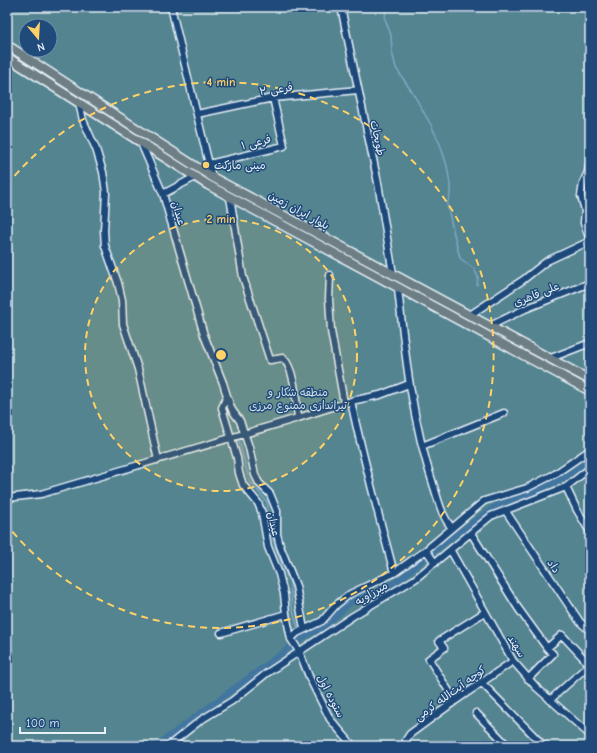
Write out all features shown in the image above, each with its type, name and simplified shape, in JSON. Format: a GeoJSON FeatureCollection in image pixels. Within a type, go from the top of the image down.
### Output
{"type":"FeatureCollection","features":[{"type":"Feature","properties":{"kind":"main road","name":"بلوار ایران زمین"},"geometry":{"type":"LineString","coordinates":[[7,44],[212,177],[263,203],[590,380]]}},
{"type":"Feature","properties":{"kind":"main road","name":"بلوار ایران زمین"},"geometry":{"type":"LineString","coordinates":[[7,57],[195,177],[590,391]]}},
{"type":"Feature","properties":{"kind":"street"},"geometry":{"type":"LineString","coordinates":[[170,7],[212,177]]}},
{"type":"Feature","properties":{"kind":"street","name":"طویجات"},"geometry":{"type":"LineString","coordinates":[[341,7],[378,183],[393,274]]}},
{"type":"Feature","properties":{"kind":"street","name":"فرعی ۲"},"geometry":{"type":"LineString","coordinates":[[197,114],[273,98],[358,90]]}},
{"type":"Feature","properties":{"kind":"street","name":"فرعی ۱"},"geometry":{"type":"LineString","coordinates":[[209,164],[284,146],[273,98]]}},
{"type":"Feature","properties":{"kind":"street"},"geometry":{"type":"LineString","coordinates":[[79,103],[83,120],[104,172],[106,192],[105,246],[118,283],[122,300],[122,324],[138,369],[158,460]]}},
{"type":"Feature","properties":{"kind":"street","name":"عیدان"},"geometry":{"type":"LineString","coordinates":[[141,143],[163,194],[204,335],[232,410],[240,421],[245,434],[254,475],[259,483],[270,494],[276,511],[277,534],[280,546],[296,586],[301,631]]}},
{"type":"Feature","properties":{"kind":"street"},"geometry":{"type":"LineString","coordinates":[[470,315],[523,280],[547,261],[590,240],[584,223],[588,209],[581,196],[583,183],[589,172],[590,158]]}},
{"type":"Feature","properties":{"kind":"street","name":"عیدان"},"geometry":{"type":"LineString","coordinates":[[163,194],[195,177]]}},
{"type":"Feature","properties":{"kind":"street"},"geometry":{"type":"LineString","coordinates":[[230,197],[243,277],[270,360],[282,358],[287,361],[294,386],[298,418]]}},
{"type":"Feature","properties":{"kind":"street"},"geometry":{"type":"LineString","coordinates":[[330,275],[331,332],[344,403]]}},
{"type":"Feature","properties":{"kind":"street","name":"علی قاهری"},"geometry":{"type":"LineString","coordinates":[[490,326],[525,308],[590,283]]}},
{"type":"Feature","properties":{"kind":"street"},"geometry":{"type":"LineString","coordinates":[[398,288],[409,384],[422,446],[430,477],[445,520],[452,528]]}},
{"type":"Feature","properties":{"kind":"street"},"geometry":{"type":"LineString","coordinates":[[551,358],[590,343]]}},
{"type":"Feature","properties":{"kind":"street"},"geometry":{"type":"LineString","coordinates":[[7,498],[41,494],[245,434],[344,403],[380,395],[409,384]]}},
{"type":"Feature","properties":{"kind":"street","name":"عیدان"},"geometry":{"type":"LineString","coordinates":[[227,396],[222,408],[237,458],[239,473],[243,485],[258,503],[262,513],[268,547],[284,594],[286,614],[292,640]]}},
{"type":"Feature","properties":{"kind":"street"},"geometry":{"type":"LineString","coordinates":[[351,401],[361,449],[374,493],[394,573]]}},
{"type":"Feature","properties":{"kind":"street"},"geometry":{"type":"LineString","coordinates":[[422,446],[504,413]]}},
{"type":"Feature","properties":{"kind":"street"},"geometry":{"type":"LineString","coordinates":[[292,640],[301,631],[322,621],[336,605],[350,594],[394,573],[427,551],[484,501],[527,488],[555,474],[590,450]]}},
{"type":"Feature","properties":{"kind":"street","name":"میرزاویه"},"geometry":{"type":"LineString","coordinates":[[168,746],[201,720],[232,701],[266,673],[298,650],[415,579],[434,560],[451,550],[491,516],[566,487],[589,472]]}},
{"type":"Feature","properties":{"kind":"street"},"geometry":{"type":"LineString","coordinates":[[566,487],[576,510],[590,532]]}},
{"type":"Feature","properties":{"kind":"street","name":"داد"},"geometry":{"type":"LineString","coordinates":[[504,510],[580,622],[590,631]]}},
{"type":"Feature","properties":{"kind":"street"},"geometry":{"type":"LineString","coordinates":[[471,534],[518,608],[553,654],[528,679]]}},
{"type":"Feature","properties":{"kind":"street","name":"سهند"},"geometry":{"type":"LineString","coordinates":[[451,550],[513,661],[528,679],[590,735]]}},
{"type":"Feature","properties":{"kind":"street"},"geometry":{"type":"LineString","coordinates":[[427,551],[434,560]]}},
{"type":"Feature","properties":{"kind":"street"},"geometry":{"type":"LineString","coordinates":[[455,701],[428,659],[444,648],[439,641],[485,612]]}},
{"type":"Feature","properties":{"kind":"street"},"geometry":{"type":"LineString","coordinates":[[221,633],[286,614]]}},
{"type":"Feature","properties":{"kind":"street"},"geometry":{"type":"LineString","coordinates":[[547,648],[562,635],[590,664],[550,700]]}},
{"type":"Feature","properties":{"kind":"street","name":"ستوده اول"},"geometry":{"type":"LineString","coordinates":[[292,640],[330,719],[353,746]]}},
{"type":"Feature","properties":{"kind":"street","name":"کوچه آیت‌الله کرمی"},"geometry":{"type":"LineString","coordinates":[[408,746],[406,740],[410,734],[513,661]]}},
{"type":"Feature","properties":{"kind":"street"},"geometry":{"type":"LineString","coordinates":[[482,683],[544,746]]}},
{"type":"Feature","properties":{"kind":"street"},"geometry":{"type":"LineString","coordinates":[[476,713],[508,746]]}},
{"type":"Feature","properties":{"kind":"green space","name":"منطقه شکار و تیراندازی ممنوع مرزی"},"geometry":{"type":"Polygon","coordinates":[[[7,7],[590,7],[590,746],[7,746],[7,7]]]}},
{"type":"Feature","properties":{"kind":"waterway"},"geometry":{"type":"LineString","coordinates":[[386,7],[385,19],[391,35],[392,52],[396,68],[414,95],[440,144],[447,166],[450,184],[450,195],[447,204],[460,258],[474,269],[478,277],[477,285]]}},
{"type":"Feature","properties":{"kind":"waterway"},"geometry":{"type":"LineString","coordinates":[[239,440],[249,480],[267,502],[273,539],[290,583],[292,607],[298,629]]}},
{"type":"Feature","properties":{"kind":"waterway"},"geometry":{"type":"LineString","coordinates":[[156,746],[307,635],[324,627],[352,601],[380,590],[400,579],[427,556],[498,505],[533,493],[568,475],[590,459]]}},
{"type":"Feature","properties":{"kind":"waterway"},"geometry":{"type":"LineString","coordinates":[[300,633],[303,638]]}},
{"type":"Feature","properties":{"kind":"place","name":"مینی مارکت"},"geometry":{"type":"Point","coordinates":[206,165]}}]}
